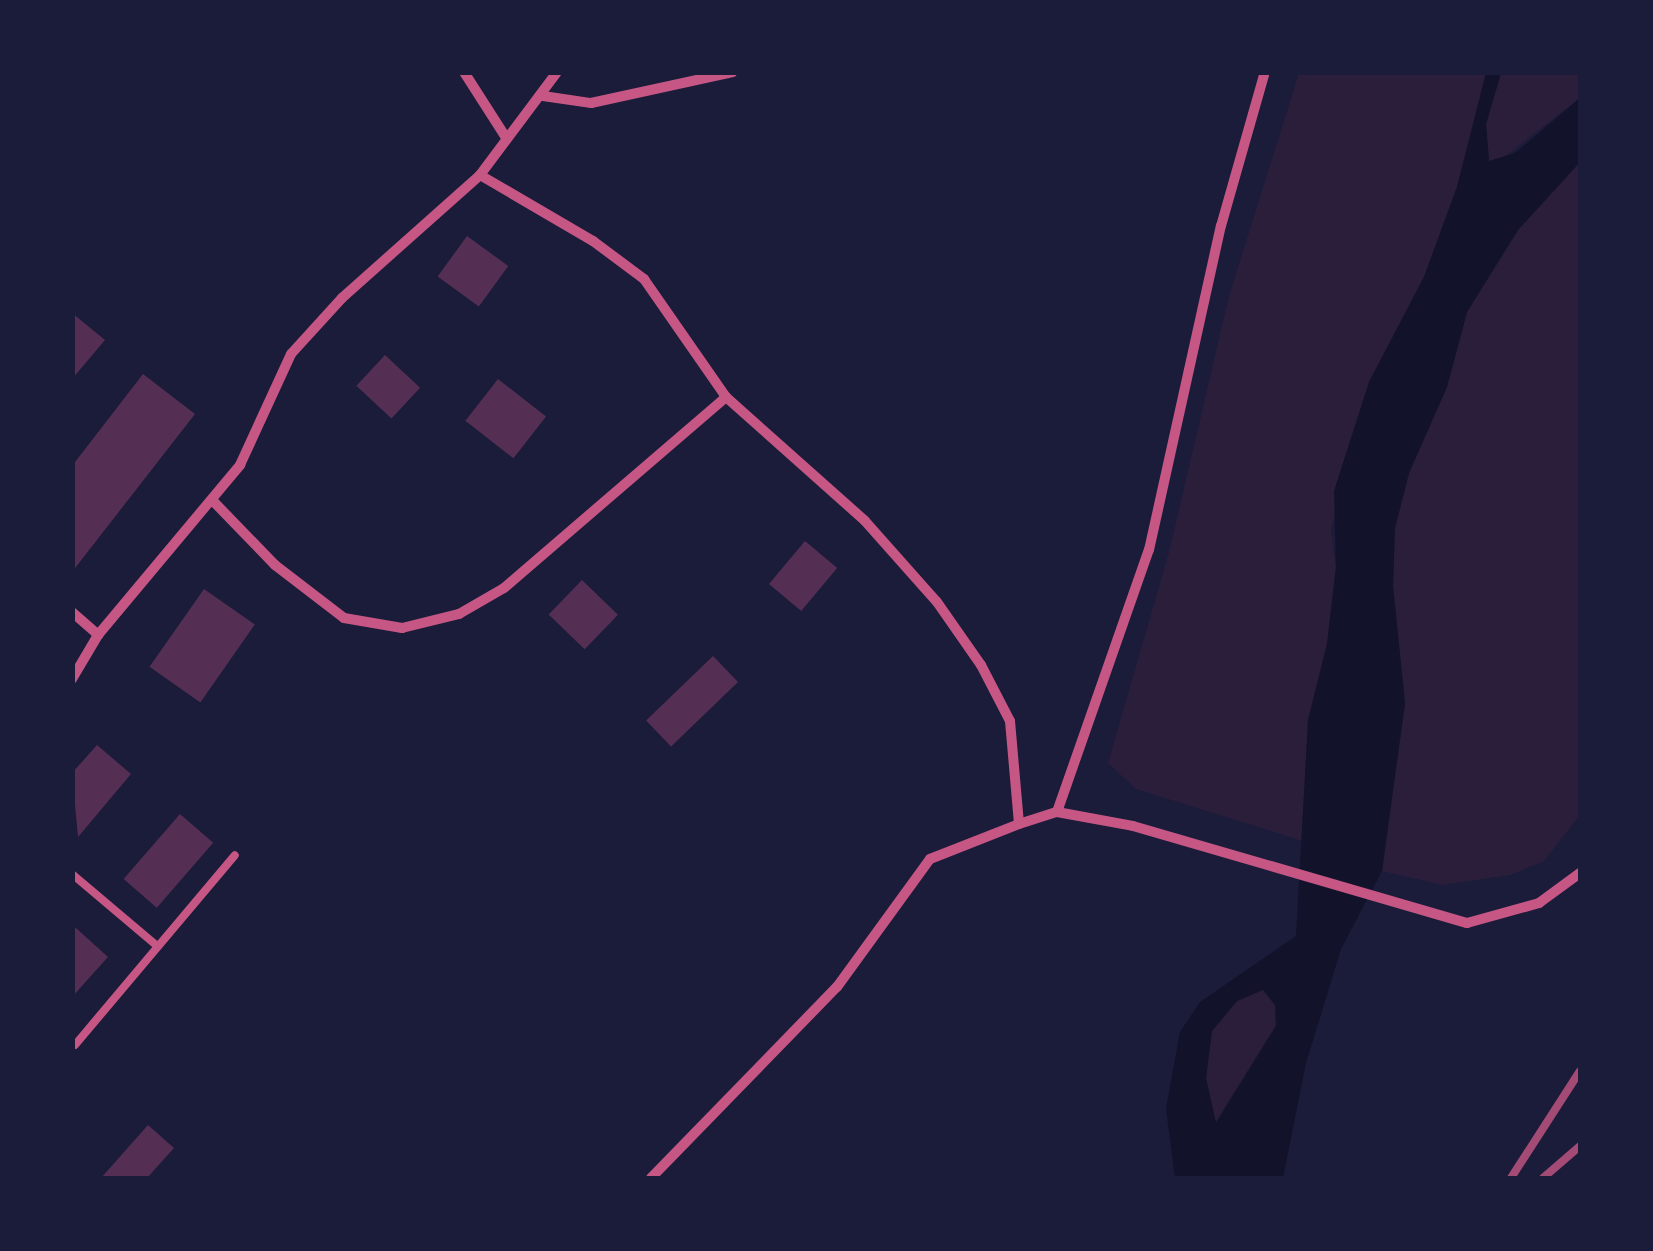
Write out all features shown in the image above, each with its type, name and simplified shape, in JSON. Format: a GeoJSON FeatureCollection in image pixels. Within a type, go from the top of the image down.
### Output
{"type":"FeatureCollection","features":[{"type":"Feature","properties":{"kind":"street"},"geometry":{"type":"LineString","coordinates":[[464,72],[505,136]]}},
{"type":"Feature","properties":{"kind":"street"},"geometry":{"type":"LineString","coordinates":[[72,679],[98,636],[214,502],[240,465],[291,354],[342,298],[480,175],[505,136],[543,96],[557,72]]}},
{"type":"Feature","properties":{"kind":"street"},"geometry":{"type":"LineString","coordinates":[[543,96],[592,103],[732,72]]}},
{"type":"Feature","properties":{"kind":"street"},"geometry":{"type":"LineString","coordinates":[[1058,812],[1149,550],[1221,226],[1265,72]]}},
{"type":"Feature","properties":{"kind":"street"},"geometry":{"type":"LineString","coordinates":[[480,175],[594,241],[644,278],[726,397],[865,521],[981,664],[1010,722],[1019,824]]}},
{"type":"Feature","properties":{"kind":"street"},"geometry":{"type":"LineString","coordinates":[[214,502],[276,565],[344,618],[402,628],[459,614],[504,588],[726,397]]}},
{"type":"Feature","properties":{"kind":"street"},"geometry":{"type":"LineString","coordinates":[[72,612],[98,636]]}},
{"type":"Feature","properties":{"kind":"street"},"geometry":{"type":"LineString","coordinates":[[651,1178],[837,987],[930,860],[1019,824],[1058,812],[1133,826],[1386,904],[1467,922],[1538,903],[1580,873]]}},
{"type":"Feature","properties":{"kind":"lane"},"geometry":{"type":"LineString","coordinates":[[75,1045],[235,855]]}},
{"type":"Feature","properties":{"kind":"lane"},"geometry":{"type":"LineString","coordinates":[[72,874],[156,946]]}},
{"type":"Feature","properties":{"kind":"shaded area"},"geometry":{"type":"Polygon","coordinates":[[[1299,73],[1486,73],[1457,187],[1424,277],[1369,382],[1331,529],[1336,567],[1327,644],[1308,720],[1303,841],[1136,789],[1108,763],[1169,552],[1229,296],[1299,73]]]}},
{"type":"Feature","properties":{"kind":"shaded area"},"geometry":{"type":"Polygon","coordinates":[[[1486,73],[1501,73],[1486,124],[1489,161],[1515,153],[1580,98],[1580,162],[1518,230],[1467,312],[1447,387],[1409,473],[1395,528],[1393,586],[1405,703],[1382,871],[1341,949],[1306,1063],[1283,1178],[1175,1178],[1166,1108],[1180,1032],[1200,1002],[1296,936],[1308,720],[1327,644],[1336,567],[1334,491],[1369,382],[1424,277],[1457,187],[1486,73]],[[1263,990],[1237,1001],[1212,1031],[1206,1078],[1216,1123],[1276,1026],[1275,1005],[1263,990]]]}},
{"type":"Feature","properties":{"kind":"shaded area"},"geometry":{"type":"Polygon","coordinates":[[[1501,73],[1580,73],[1580,98],[1498,162],[1489,161],[1486,124],[1501,73]]]}},
{"type":"Feature","properties":{"kind":"shaded area"},"geometry":{"type":"Polygon","coordinates":[[[1580,162],[1580,815],[1544,861],[1510,875],[1442,885],[1382,871],[1405,703],[1393,586],[1395,528],[1409,473],[1447,387],[1467,312],[1518,230],[1580,162]]]}},
{"type":"Feature","properties":{"kind":"shaded area"},"geometry":{"type":"Polygon","coordinates":[[[1263,989],[1275,1005],[1276,1025],[1215,1123],[1206,1078],[1212,1031],[1237,1001],[1263,989]]]}},
{"type":"Feature","properties":{"kind":"building"},"geometry":{"type":"Polygon","coordinates":[[[467,236],[508,266],[479,306],[438,276],[467,236]]]}},
{"type":"Feature","properties":{"kind":"building"},"geometry":{"type":"Polygon","coordinates":[[[72,313],[105,340],[72,379],[72,313]]]}},
{"type":"Feature","properties":{"kind":"building"},"geometry":{"type":"Polygon","coordinates":[[[385,355],[420,388],[391,418],[356,386],[385,355]]]}},
{"type":"Feature","properties":{"kind":"building"},"geometry":{"type":"Polygon","coordinates":[[[143,374],[195,414],[72,572],[72,466],[143,374]]]}},
{"type":"Feature","properties":{"kind":"building"},"geometry":{"type":"Polygon","coordinates":[[[498,379],[546,417],[513,458],[465,421],[498,379]]]}},
{"type":"Feature","properties":{"kind":"building"},"geometry":{"type":"Polygon","coordinates":[[[805,541],[837,568],[801,611],[769,584],[805,541]]]}},
{"type":"Feature","properties":{"kind":"building"},"geometry":{"type":"Polygon","coordinates":[[[582,580],[618,615],[585,649],[549,615],[582,580]]]}},
{"type":"Feature","properties":{"kind":"building"},"geometry":{"type":"Polygon","coordinates":[[[204,589],[255,625],[200,702],[150,667],[204,589]]]}},
{"type":"Feature","properties":{"kind":"building"},"geometry":{"type":"Polygon","coordinates":[[[713,656],[738,682],[671,746],[646,721],[713,656]]]}},
{"type":"Feature","properties":{"kind":"building"},"geometry":{"type":"Polygon","coordinates":[[[97,745],[131,774],[78,837],[72,773],[97,745]]]}},
{"type":"Feature","properties":{"kind":"building"},"geometry":{"type":"Polygon","coordinates":[[[180,814],[213,843],[157,908],[124,879],[180,814]]]}},
{"type":"Feature","properties":{"kind":"building"},"geometry":{"type":"Polygon","coordinates":[[[76,928],[108,957],[72,997],[72,931],[76,928]]]}},
{"type":"Feature","properties":{"kind":"building"},"geometry":{"type":"Polygon","coordinates":[[[148,1125],[174,1148],[147,1178],[101,1178],[148,1125]]]}},
{"type":"Feature","properties":{"kind":"railway"},"geometry":{"type":"LineString","coordinates":[[1511,1178],[1580,1071]]}},
{"type":"Feature","properties":{"kind":"railway"},"geometry":{"type":"LineString","coordinates":[[1543,1178],[1580,1146]]}}]}
